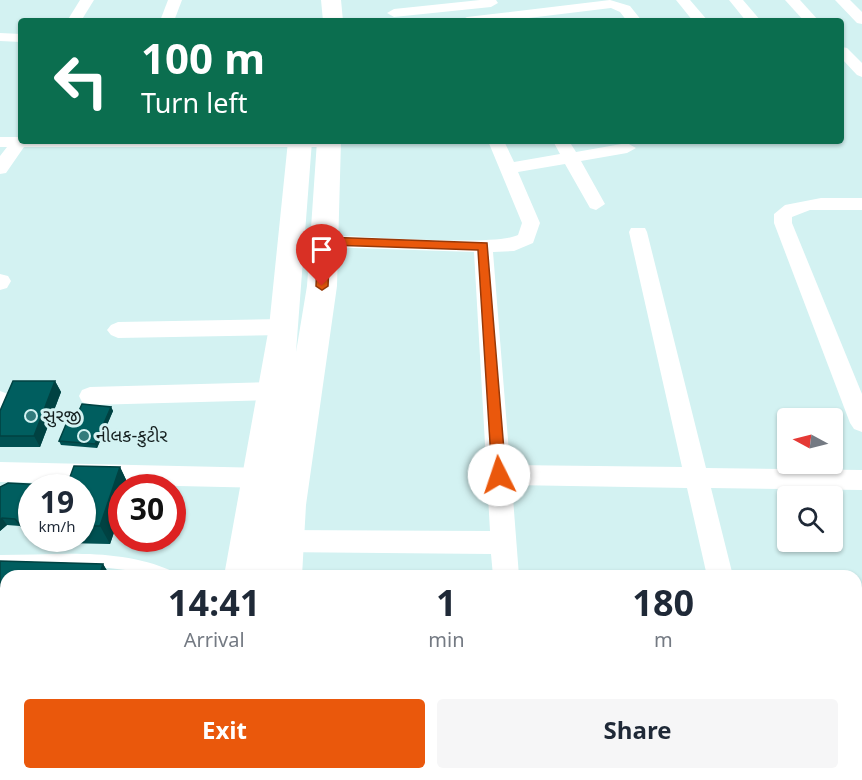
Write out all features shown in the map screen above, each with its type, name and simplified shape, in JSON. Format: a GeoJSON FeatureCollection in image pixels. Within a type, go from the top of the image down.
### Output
{"type":"FeatureCollection","features":[{"type":"Feature","properties":{"kind":"main road"},"geometry":{"type":"LineString","coordinates":[[331,0],[333,18]]}},
{"type":"Feature","properties":{"kind":"main road"},"geometry":{"type":"LineString","coordinates":[[283,570],[288,541],[288,505],[322,286],[324,241],[314,144]]}},
{"type":"Feature","properties":{"kind":"main road"},"geometry":{"type":"LineString","coordinates":[[245,570],[262,478],[314,144]]}},
{"type":"Feature","properties":{"kind":"street"},"geometry":{"type":"LineString","coordinates":[[76,18],[87,0]]}},
{"type":"Feature","properties":{"kind":"street"},"geometry":{"type":"LineString","coordinates":[[168,18],[175,0]]}},
{"type":"Feature","properties":{"kind":"street"},"geometry":{"type":"LineString","coordinates":[[394,13],[528,0]]}},
{"type":"Feature","properties":{"kind":"street"},"geometry":{"type":"LineString","coordinates":[[683,0],[698,18]]}},
{"type":"Feature","properties":{"kind":"street"},"geometry":{"type":"LineString","coordinates":[[736,0],[751,18]]}},
{"type":"Feature","properties":{"kind":"street"},"geometry":{"type":"LineString","coordinates":[[792,0],[809,18]]}},
{"type":"Feature","properties":{"kind":"street"},"geometry":{"type":"LineString","coordinates":[[842,0],[862,20]]}},
{"type":"Feature","properties":{"kind":"street"},"geometry":{"type":"LineString","coordinates":[[493,18],[612,4],[625,9],[632,18]]}},
{"type":"Feature","properties":{"kind":"street"},"geometry":{"type":"LineString","coordinates":[[0,37],[18,38]]}},
{"type":"Feature","properties":{"kind":"street"},"geometry":{"type":"LineString","coordinates":[[844,53],[862,73]]}},
{"type":"Feature","properties":{"kind":"street"},"geometry":{"type":"LineString","coordinates":[[844,75],[862,73]]}},
{"type":"Feature","properties":{"kind":"street"},"geometry":{"type":"LineString","coordinates":[[0,169],[9,142]]}},
{"type":"Feature","properties":{"kind":"street"},"geometry":{"type":"LineString","coordinates":[[324,241],[483,246],[514,245],[526,239],[531,223],[497,144]]}},
{"type":"Feature","properties":{"kind":"street"},"geometry":{"type":"LineString","coordinates":[[563,144],[596,204]]}},
{"type":"Feature","properties":{"kind":"street"},"geometry":{"type":"LineString","coordinates":[[506,169],[627,148]]}},
{"type":"Feature","properties":{"kind":"street"},"geometry":{"type":"LineString","coordinates":[[862,204],[803,206],[790,209],[783,214],[783,223],[862,423]]}},
{"type":"Feature","properties":{"kind":"street"},"geometry":{"type":"LineString","coordinates":[[638,232],[719,570]]}},
{"type":"Feature","properties":{"kind":"street"},"geometry":{"type":"LineString","coordinates":[[483,246],[506,570]]}},
{"type":"Feature","properties":{"kind":"street"},"geometry":{"type":"LineString","coordinates":[[118,330],[284,327]]}},
{"type":"Feature","properties":{"kind":"street"},"geometry":{"type":"LineString","coordinates":[[90,396],[275,391]]}},
{"type":"Feature","properties":{"kind":"street"},"geometry":{"type":"LineString","coordinates":[[0,400],[5,408],[0,420]]}},
{"type":"Feature","properties":{"kind":"street"},"geometry":{"type":"LineString","coordinates":[[0,472],[262,478]]}},
{"type":"Feature","properties":{"kind":"street"},"geometry":{"type":"LineString","coordinates":[[499,475],[862,480]]}},
{"type":"Feature","properties":{"kind":"street"},"geometry":{"type":"LineString","coordinates":[[250,541],[504,543]]}},
{"type":"Feature","properties":{"kind":"lane"},"geometry":{"type":"LineString","coordinates":[[0,561],[135,564],[158,570]]}},
{"type":"Feature","properties":{"kind":"building","name":"સુરજી"},"geometry":{"type":"Polygon","coordinates":[[[13,381],[55,381],[34,436],[0,436],[0,411],[13,381]]]}},
{"type":"Feature","properties":{"kind":"building","name":"નીલક-કુટીર"},"geometry":{"type":"Polygon","coordinates":[[[82,404],[111,407],[95,444],[59,441],[67,422],[77,415],[82,404]]]}},
{"type":"Feature","properties":{"kind":"building"},"geometry":{"type":"Polygon","coordinates":[[[74,466],[120,467],[118,474],[108,474],[108,502],[100,526],[96,526],[96,474],[71,474],[74,466]]]}},
{"type":"Feature","properties":{"kind":"building"},"geometry":{"type":"Polygon","coordinates":[[[8,483],[18,484],[18,522],[15,519],[2,518],[0,520],[0,487],[8,483]]]}},
{"type":"Feature","properties":{"kind":"building"},"geometry":{"type":"Polygon","coordinates":[[[0,561],[103,564],[101,570],[0,570],[0,561]]]}},
{"type":"Feature","properties":{"kind":"place","name":"સુરજી"},"geometry":{"type":"Point","coordinates":[31,416]}},
{"type":"Feature","properties":{"kind":"place","name":"નીલક-કુટીર"},"geometry":{"type":"Point","coordinates":[84,436]}},
{"type":"Feature","properties":{"kind":"route"},"geometry":{"type":"LineString","coordinates":[[322,286],[324,241],[483,246],[499,475]]}}]}
